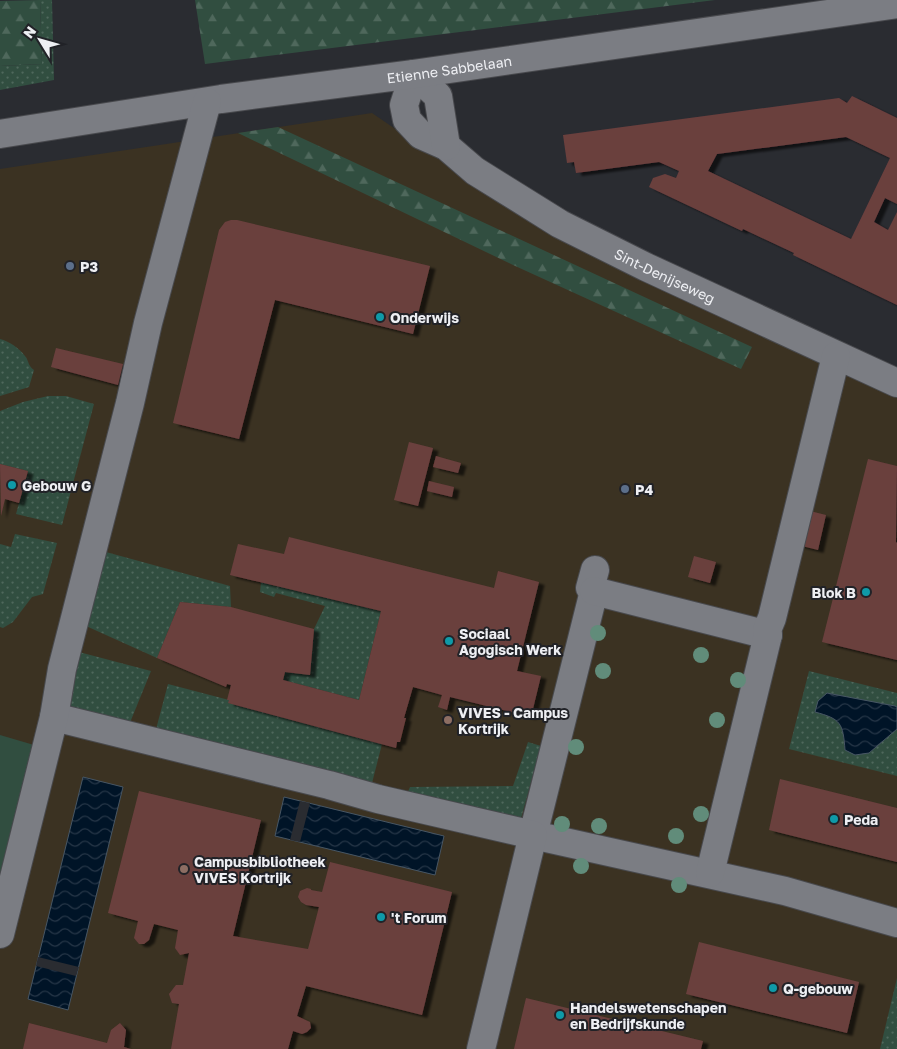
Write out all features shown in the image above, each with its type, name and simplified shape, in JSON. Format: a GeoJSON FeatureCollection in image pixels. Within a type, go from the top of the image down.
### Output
{"type":"FeatureCollection","features":[{"type":"Feature","properties":{"kind":"street","name":"Etienne Sabbelaan"},"geometry":{"type":"LineString","coordinates":[[0,134],[207,102],[897,4]]}},
{"type":"Feature","properties":{"kind":"street","name":"Sint-Denijseweg"},"geometry":{"type":"LineString","coordinates":[[414,74],[438,96],[446,146],[475,172],[560,224],[646,267],[897,383]]}},
{"type":"Feature","properties":{"kind":"street"},"geometry":{"type":"LineString","coordinates":[[0,934],[54,717],[62,669],[130,403],[148,323],[207,102]]}},
{"type":"Feature","properties":{"kind":"street"},"geometry":{"type":"LineString","coordinates":[[710,873],[768,635],[767,630],[772,618],[836,356]]}},
{"type":"Feature","properties":{"kind":"street"},"geometry":{"type":"LineString","coordinates":[[482,1049],[595,580],[768,635]]}},
{"type":"Feature","properties":{"kind":"street"},"geometry":{"type":"LineString","coordinates":[[54,717],[378,799],[785,891],[897,923]]}},
{"type":"Feature","properties":{"kind":"shaded area","name":"VIVES - Campus Kortrijk"},"geometry":{"type":"Polygon","coordinates":[[[372,113],[528,220],[897,391],[897,1049],[0,1049],[0,169],[372,113]]]}},
{"type":"Feature","properties":{"kind":"green space"},"geometry":{"type":"Polygon","coordinates":[[[40,0],[52,0],[54,80],[0,90],[0,66],[42,64],[40,0]]]}},
{"type":"Feature","properties":{"kind":"green space"},"geometry":{"type":"Polygon","coordinates":[[[40,0],[42,64],[0,66],[0,1],[40,0]]]}},
{"type":"Feature","properties":{"kind":"green space"},"geometry":{"type":"Polygon","coordinates":[[[195,0],[715,0],[205,64],[195,0]]]}},
{"type":"Feature","properties":{"kind":"green space"},"geometry":{"type":"Polygon","coordinates":[[[278,127],[752,347],[741,369],[513,265],[238,133],[278,127]]]}},
{"type":"Feature","properties":{"kind":"green space"},"geometry":{"type":"Polygon","coordinates":[[[0,339],[20,350],[34,370],[29,387],[0,396],[0,339]]]}},
{"type":"Feature","properties":{"kind":"green space"},"geometry":{"type":"Polygon","coordinates":[[[48,396],[66,396],[94,404],[62,525],[16,514],[28,471],[0,464],[0,411],[23,402],[48,396]]]}},
{"type":"Feature","properties":{"kind":"green space"},"geometry":{"type":"Polygon","coordinates":[[[15,534],[57,543],[43,594],[32,597],[13,622],[3,628],[0,627],[0,544],[11,547],[15,534]]]}},
{"type":"Feature","properties":{"kind":"green space"},"geometry":{"type":"Polygon","coordinates":[[[106,552],[230,586],[231,607],[180,602],[157,658],[86,626],[106,552]]]}},
{"type":"Feature","properties":{"kind":"green space"},"geometry":{"type":"Polygon","coordinates":[[[261,582],[381,611],[359,700],[283,680],[285,672],[310,674],[314,629],[325,606],[276,593],[274,597],[260,592],[261,582]]]}},
{"type":"Feature","properties":{"kind":"green space"},"geometry":{"type":"Polygon","coordinates":[[[79,652],[151,671],[129,725],[66,710],[79,652]]]}},
{"type":"Feature","properties":{"kind":"green space"},"geometry":{"type":"Polygon","coordinates":[[[809,671],[897,693],[897,707],[815,711],[839,723],[843,733],[845,750],[869,753],[897,729],[897,776],[789,749],[809,671]]]}},
{"type":"Feature","properties":{"kind":"green space"},"geometry":{"type":"Polygon","coordinates":[[[168,684],[229,700],[229,703],[382,744],[371,787],[155,733],[168,684]]]}},
{"type":"Feature","properties":{"kind":"green space"},"geometry":{"type":"Polygon","coordinates":[[[0,735],[34,745],[0,885],[0,735]]]}},
{"type":"Feature","properties":{"kind":"green space"},"geometry":{"type":"Polygon","coordinates":[[[528,742],[541,746],[520,822],[407,794],[410,787],[513,786],[528,742]]]}},
{"type":"Feature","properties":{"kind":"green space"},"geometry":{"type":"Polygon","coordinates":[[[897,978],[897,1049],[880,1049],[897,978]]]}},
{"type":"Feature","properties":{"kind":"water"},"geometry":{"type":"Polygon","coordinates":[[[827,693],[897,707],[897,729],[869,753],[855,755],[845,750],[843,734],[839,724],[830,717],[815,712],[818,701],[827,693]]]}},
{"type":"Feature","properties":{"kind":"water"},"geometry":{"type":"Polygon","coordinates":[[[83,777],[123,787],[68,1010],[28,999],[83,777]]]}},
{"type":"Feature","properties":{"kind":"water"},"geometry":{"type":"Polygon","coordinates":[[[284,797],[444,836],[435,875],[275,836],[284,797]]]}},
{"type":"Feature","properties":{"kind":"pier"},"geometry":{"type":"Polygon","coordinates":[[[300,801],[310,803],[300,842],[290,840],[300,801]]]}},
{"type":"Feature","properties":{"kind":"pier"},"geometry":{"type":"Polygon","coordinates":[[[38,957],[79,967],[76,976],[36,966],[38,957]]]}},
{"type":"Feature","properties":{"kind":"building"},"geometry":{"type":"Polygon","coordinates":[[[852,96],[897,118],[897,204],[885,198],[874,222],[888,230],[897,212],[897,305],[793,255],[794,253],[743,229],[742,231],[649,187],[653,178],[665,174],[676,178],[679,171],[659,162],[576,173],[574,162],[567,163],[563,135],[839,98],[847,103],[852,96]],[[846,137],[717,154],[708,171],[851,239],[890,158],[846,137]]]}},
{"type":"Feature","properties":{"kind":"building","name":"Onderwijs"},"geometry":{"type":"Polygon","coordinates":[[[231,220],[430,266],[413,334],[275,300],[239,439],[173,423],[219,230],[225,222],[231,220]]]}},
{"type":"Feature","properties":{"kind":"building"},"geometry":{"type":"Polygon","coordinates":[[[56,348],[123,364],[118,385],[51,367],[56,348]]]}},
{"type":"Feature","properties":{"kind":"building"},"geometry":{"type":"Polygon","coordinates":[[[409,442],[433,448],[418,506],[394,500],[409,442]]]}},
{"type":"Feature","properties":{"kind":"building"},"geometry":{"type":"Polygon","coordinates":[[[436,456],[461,463],[458,473],[433,467],[436,456]]]}},
{"type":"Feature","properties":{"kind":"building","name":"Blok B"},"geometry":{"type":"Polygon","coordinates":[[[868,459],[897,466],[897,660],[822,642],[868,459]]]}},
{"type":"Feature","properties":{"kind":"building","name":"Gebouw G"},"geometry":{"type":"Polygon","coordinates":[[[0,464],[28,471],[19,503],[5,499],[1,516],[0,464]]]}},
{"type":"Feature","properties":{"kind":"building"},"geometry":{"type":"Polygon","coordinates":[[[429,481],[454,487],[452,497],[427,491],[429,481]]]}},
{"type":"Feature","properties":{"kind":"building"},"geometry":{"type":"Polygon","coordinates":[[[806,510],[826,515],[818,550],[798,545],[806,510]]]}},
{"type":"Feature","properties":{"kind":"building","name":"Sociaal Agogisch Werk"},"geometry":{"type":"Polygon","coordinates":[[[289,537],[494,588],[498,571],[539,582],[517,671],[541,676],[531,717],[450,697],[447,710],[438,707],[442,695],[413,687],[404,718],[406,718],[400,742],[397,742],[396,748],[228,703],[231,685],[227,684],[226,687],[157,658],[180,602],[231,607],[314,629],[310,675],[285,672],[283,680],[359,700],[381,611],[230,575],[238,544],[284,554],[289,537]]]}},
{"type":"Feature","properties":{"kind":"building"},"geometry":{"type":"Polygon","coordinates":[[[694,556],[716,562],[710,583],[688,577],[694,556]]]}},
{"type":"Feature","properties":{"kind":"building","name":"Peda"},"geometry":{"type":"Polygon","coordinates":[[[780,779],[897,808],[897,862],[769,830],[780,779]]]}},
{"type":"Feature","properties":{"kind":"building","name":"'t Forum"},"geometry":{"type":"Polygon","coordinates":[[[139,791],[261,820],[233,936],[308,949],[319,907],[306,905],[298,897],[300,891],[307,888],[322,892],[330,862],[452,892],[422,1015],[306,986],[297,1016],[310,1022],[311,1028],[302,1034],[293,1031],[288,1049],[171,1049],[179,1004],[172,1003],[169,994],[176,985],[183,985],[189,953],[180,955],[175,948],[178,930],[154,924],[149,940],[144,944],[139,944],[134,938],[138,921],[108,913],[139,791]]]}},
{"type":"Feature","properties":{"kind":"building","name":"Q-gebouw"},"geometry":{"type":"Polygon","coordinates":[[[699,942],[859,982],[847,1033],[686,994],[699,942]]]}},
{"type":"Feature","properties":{"kind":"building","name":"Handelswetenschapen en Bedrijfskunde"},"geometry":{"type":"Polygon","coordinates":[[[526,998],[703,1041],[701,1049],[514,1049],[526,998]]]}},
{"type":"Feature","properties":{"kind":"building"},"geometry":{"type":"Polygon","coordinates":[[[29,1023],[107,1043],[111,1030],[120,1023],[126,1030],[124,1047],[131,1049],[23,1049],[29,1023]]]}},
{"type":"Feature","properties":{"kind":"place","name":"P3"},"geometry":{"type":"Point","coordinates":[70,266]}},
{"type":"Feature","properties":{"kind":"place","name":"Onderwijs"},"geometry":{"type":"Point","coordinates":[380,317]}},
{"type":"Feature","properties":{"kind":"place","name":"Gebouw G"},"geometry":{"type":"Point","coordinates":[12,485]}},
{"type":"Feature","properties":{"kind":"place","name":"P4"},"geometry":{"type":"Point","coordinates":[625,489]}},
{"type":"Feature","properties":{"kind":"place","name":"Blok B"},"geometry":{"type":"Point","coordinates":[866,592]}},
{"type":"Feature","properties":{"kind":"place","name":"Sociaal Agogisch Werk"},"geometry":{"type":"Point","coordinates":[449,641]}},
{"type":"Feature","properties":{"kind":"place","name":"VIVES - Campus Kortrijk"},"geometry":{"type":"Point","coordinates":[448,720]}},
{"type":"Feature","properties":{"kind":"place","name":"Peda"},"geometry":{"type":"Point","coordinates":[834,819]}},
{"type":"Feature","properties":{"kind":"place","name":"Campusbibliotheek VIVES Kortrijk"},"geometry":{"type":"Point","coordinates":[184,869]}},
{"type":"Feature","properties":{"kind":"place","name":"'t Forum"},"geometry":{"type":"Point","coordinates":[381,917]}},
{"type":"Feature","properties":{"kind":"place","name":"Q-gebouw"},"geometry":{"type":"Point","coordinates":[773,988]}},
{"type":"Feature","properties":{"kind":"place","name":"Handelswetenschapen en Bedrijfskunde"},"geometry":{"type":"Point","coordinates":[560,1015]}}]}
